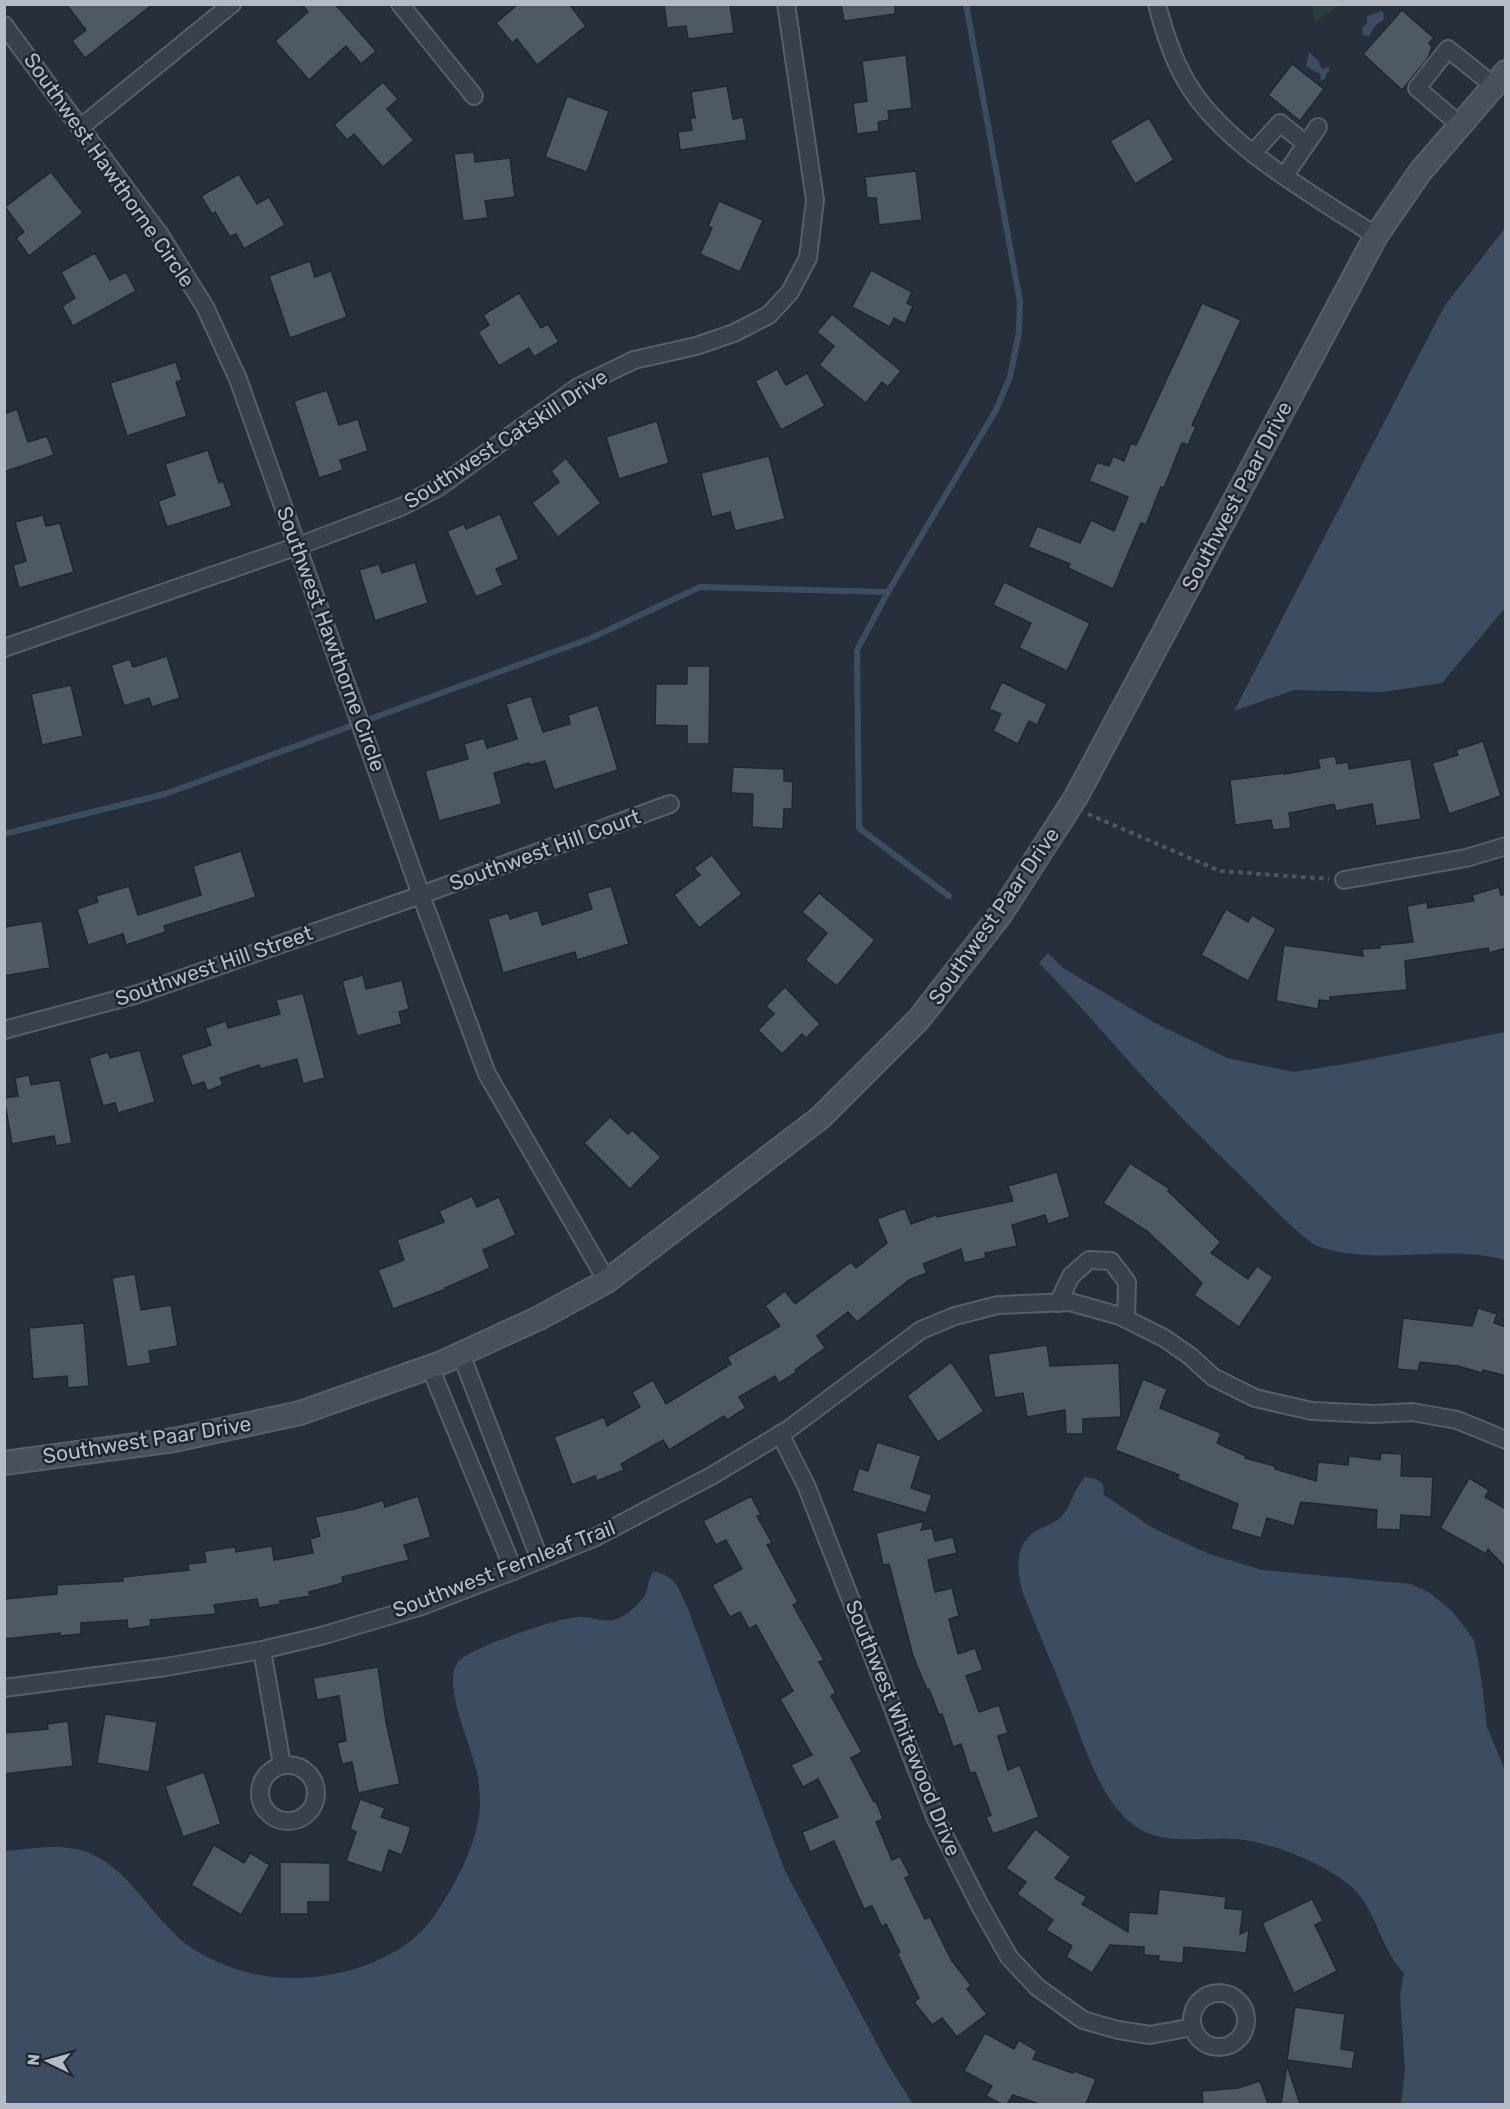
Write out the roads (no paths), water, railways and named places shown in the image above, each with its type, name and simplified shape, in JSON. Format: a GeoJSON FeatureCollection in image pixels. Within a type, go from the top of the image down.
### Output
{"type":"FeatureCollection","features":[{"type":"Feature","properties":{"kind":"street"},"geometry":{"type":"LineString","coordinates":[[81,127],[232,4]]}},
{"type":"Feature","properties":{"kind":"street"},"geometry":{"type":"LineString","coordinates":[[400,4],[474,96]]}},
{"type":"Feature","properties":{"kind":"street","name":"Southwest Catskill Drive"},"geometry":{"type":"LineString","coordinates":[[4,648],[298,546],[401,507],[438,487],[578,387],[634,360],[696,346],[734,333],[769,315],[790,292],[808,258],[815,200],[786,4]]}},
{"type":"Feature","properties":{"kind":"street"},"geometry":{"type":"LineString","coordinates":[[1157,4],[1168,45],[1187,83],[1229,135],[1376,236]]}},
{"type":"Feature","properties":{"kind":"street","name":"Southwest Hawthorne Circle"},"geometry":{"type":"LineString","coordinates":[[4,25],[160,235],[205,307],[238,379],[420,895],[487,1074],[608,1281]]}},
{"type":"Feature","properties":{"kind":"street"},"geometry":{"type":"LineString","coordinates":[[1460,125],[1417,88],[1448,50],[1499,78]]}},
{"type":"Feature","properties":{"kind":"street","name":"Southwest Paar Drive"},"geometry":{"type":"LineString","coordinates":[[4,1463],[174,1440],[300,1413],[461,1354],[538,1318],[608,1281],[820,1118],[920,1019],[1000,915],[1071,806],[1376,236],[1420,172],[1499,78]]}},
{"type":"Feature","properties":{"kind":"street"},"geometry":{"type":"LineString","coordinates":[[1253,153],[1280,123],[1306,144]]}},
{"type":"Feature","properties":{"kind":"street"},"geometry":{"type":"LineString","coordinates":[[1285,175],[1318,127]]}},
{"type":"Feature","properties":{"kind":"street","name":"Southwest Hill Court"},"geometry":{"type":"LineString","coordinates":[[420,895],[670,804]]}},
{"type":"Feature","properties":{"kind":"street"},"geometry":{"type":"LineString","coordinates":[[1344,880],[1466,858],[1506,846]]}},
{"type":"Feature","properties":{"kind":"street","name":"Southwest Hill Street"},"geometry":{"type":"LineString","coordinates":[[4,1030],[138,994],[420,895]]}},
{"type":"Feature","properties":{"kind":"street"},"geometry":{"type":"LineString","coordinates":[[1058,1303],[1071,1276],[1089,1260],[1111,1261],[1127,1282],[1126,1319]]}},
{"type":"Feature","properties":{"kind":"street","name":"Southwest Fernleaf Trail"},"geometry":{"type":"LineString","coordinates":[[4,1688],[166,1667],[262,1650],[321,1636],[422,1606],[514,1571],[596,1537],[713,1475],[780,1434],[921,1330],[955,1316],[998,1305],[1070,1302],[1126,1319],[1164,1338],[1190,1356],[1213,1377],[1255,1398],[1312,1411],[1374,1414],[1412,1412],[1457,1420],[1506,1440]]}},
{"type":"Feature","properties":{"kind":"street"},"geometry":{"type":"LineString","coordinates":[[461,1354],[540,1560]]}},
{"type":"Feature","properties":{"kind":"street"},"geometry":{"type":"LineString","coordinates":[[430,1367],[514,1571]]}},
{"type":"Feature","properties":{"kind":"street","name":"Southwest Whitewood Drive"},"geometry":{"type":"LineString","coordinates":[[780,1434],[806,1485],[936,1819],[1009,1957],[1037,1987],[1083,2020],[1118,2030],[1150,2035],[1193,2027]]}},
{"type":"Feature","properties":{"kind":"street"},"geometry":{"type":"LineString","coordinates":[[262,1650],[282,1765]]}},
{"type":"Feature","properties":{"kind":"water"},"geometry":{"type":"Polygon","coordinates":[[[1383,11],[1384,19],[1375,26],[1369,36],[1363,35],[1362,28],[1367,23],[1367,16],[1383,11]]]}},
{"type":"Feature","properties":{"kind":"water"},"geometry":{"type":"Polygon","coordinates":[[[1309,52],[1318,60],[1322,69],[1328,67],[1330,70],[1326,74],[1326,79],[1321,81],[1320,74],[1306,66],[1309,52]]]}},
{"type":"Feature","properties":{"kind":"water"},"geometry":{"type":"Polygon","coordinates":[[[1505,228],[1505,608],[1442,683],[1383,692],[1294,690],[1234,711],[1445,305],[1505,228]]]}},
{"type":"Feature","properties":{"kind":"water"},"geometry":{"type":"Polygon","coordinates":[[[1048,953],[1063,968],[1155,1023],[1227,1058],[1294,1072],[1505,1032],[1505,1260],[1482,1255],[1460,1254],[1343,1253],[1313,1244],[1182,1118],[1039,963],[1048,953]]]}},
{"type":"Feature","properties":{"kind":"water"},"geometry":{"type":"Polygon","coordinates":[[[1085,1477],[1096,1479],[1103,1484],[1104,1495],[1151,1527],[1209,1554],[1262,1570],[1411,1584],[1430,1593],[1453,1612],[1474,1640],[1487,1727],[1505,1770],[1505,2104],[1401,2104],[1405,2070],[1400,1995],[1404,1973],[1396,1964],[1368,1908],[1353,1888],[1342,1879],[1298,1856],[1251,1841],[1224,1838],[1171,1839],[1146,1832],[1135,1826],[1112,1802],[1094,1771],[1022,1591],[1018,1566],[1024,1543],[1036,1531],[1061,1517],[1085,1477]]]}},
{"type":"Feature","properties":{"kind":"water"},"geometry":{"type":"Polygon","coordinates":[[[653,1572],[667,1576],[679,1589],[785,1871],[887,2063],[913,2104],[5,2104],[5,1851],[65,1847],[84,1851],[97,1857],[120,1873],[183,1942],[208,1958],[242,1971],[274,1977],[299,1978],[352,1970],[376,1961],[399,1949],[419,1934],[435,1915],[465,1863],[475,1834],[480,1805],[479,1785],[455,1696],[454,1670],[459,1661],[497,1641],[570,1618],[614,1620],[640,1602],[645,1595],[653,1572]]]}},
{"type":"Feature","properties":{"kind":"waterway"},"geometry":{"type":"LineString","coordinates":[[949,896],[859,828],[857,650],[888,592],[996,410],[1010,377],[1019,332],[1020,302],[966,4]]}},
{"type":"Feature","properties":{"kind":"waterway"},"geometry":{"type":"LineString","coordinates":[[4,834],[165,794],[589,639],[700,587],[888,592]]}}]}
